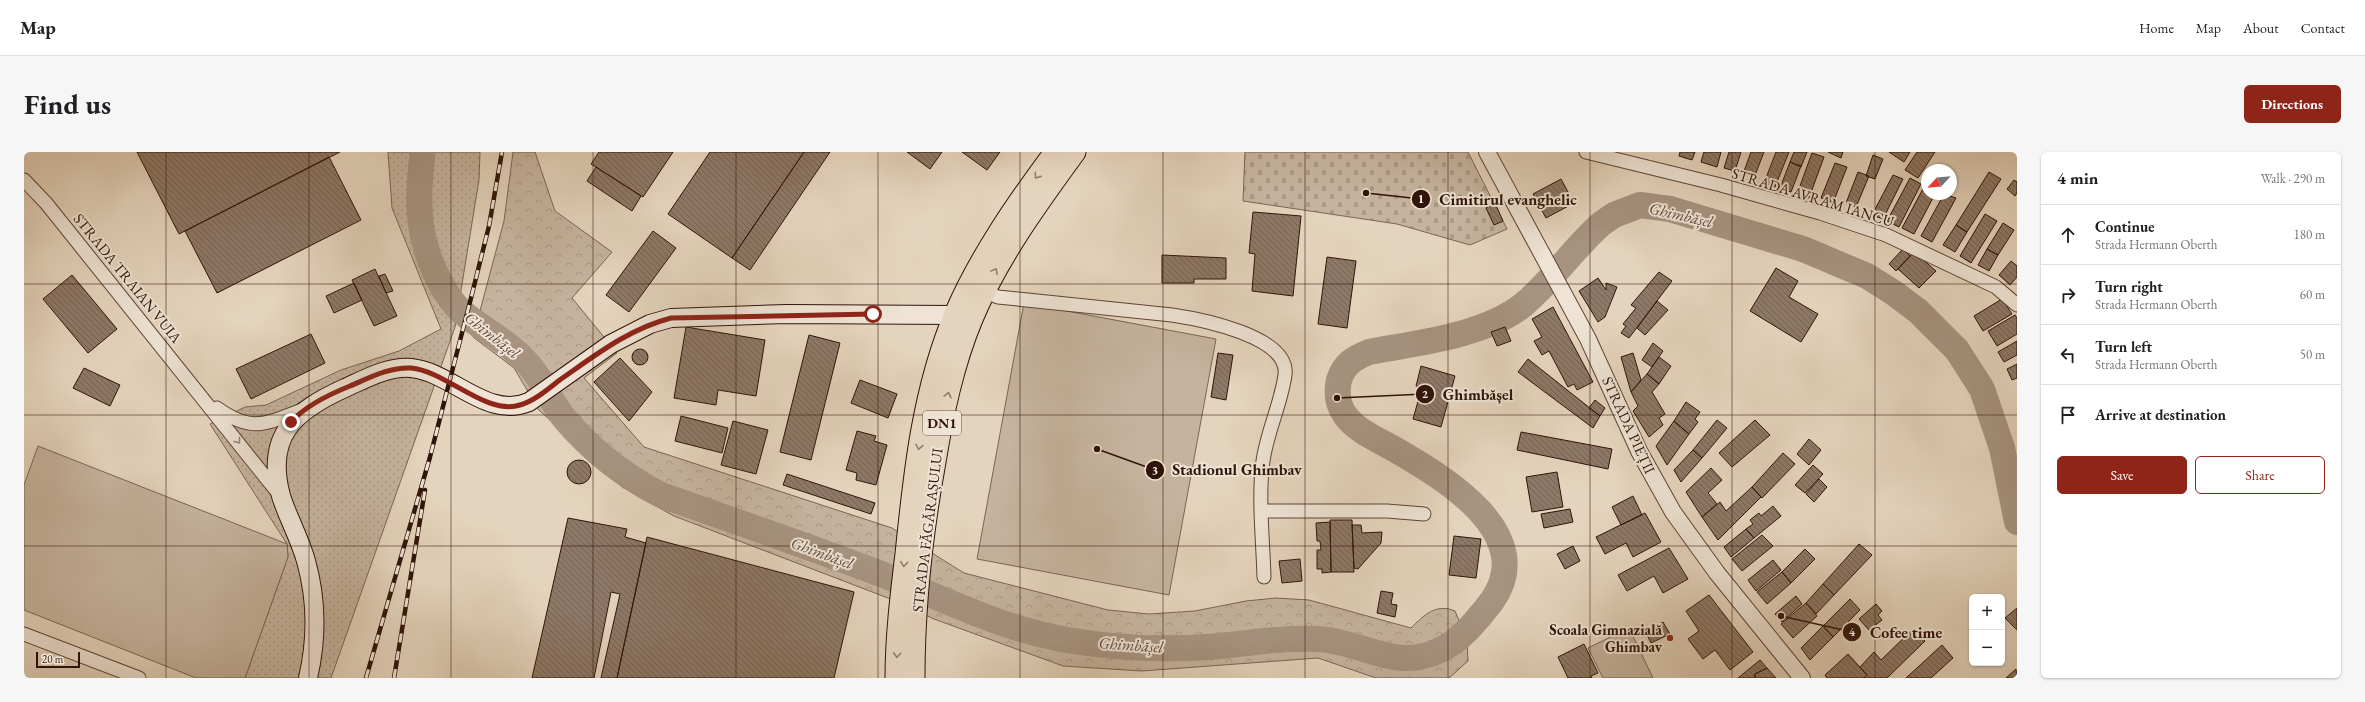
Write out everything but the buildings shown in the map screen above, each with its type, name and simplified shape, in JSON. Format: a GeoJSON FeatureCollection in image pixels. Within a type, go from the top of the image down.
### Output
{"type":"FeatureCollection","features":[{"type":"Feature","properties":{"kind":"highway","name":"STRADA FĂGĂRAȘULUI"},"geometry":{"type":"LineString","coordinates":[[896,678],[907,632],[923,424],[934,378],[955,315],[980,264],[1000,231],[1055,152]]}},
{"type":"Feature","properties":{"kind":"highway","name":"STRADA FĂGĂRAȘULUI"},"geometry":{"type":"LineString","coordinates":[[916,528],[950,381],[970,325],[994,273],[1033,211],[1075,152]]}},
{"type":"Feature","properties":{"kind":"highway","name":"STRADA FĂGĂRAȘULUI"},"geometry":{"type":"LineString","coordinates":[[907,632],[914,678]]}},
{"type":"Feature","properties":{"kind":"main road"},"geometry":{"type":"LineString","coordinates":[[308,678],[315,624],[311,579],[300,541],[282,497],[277,473],[278,452],[287,426],[304,409],[344,388],[396,369],[411,368],[426,372],[500,406],[520,406],[529,402],[630,333],[650,324],[671,318],[786,314],[955,315]]}},
{"type":"Feature","properties":{"kind":"street","name":"STRADA PIEȚII"},"geometry":{"type":"LineString","coordinates":[[1487,152],[1567,299],[1604,371],[1639,451],[1673,512],[1717,573],[1802,678]]}},
{"type":"Feature","properties":{"kind":"street","name":"STRADA AVRAM IANCU"},"geometry":{"type":"LineString","coordinates":[[1586,152],[1820,213],[1886,235],[1996,287],[2017,305]]}},
{"type":"Feature","properties":{"kind":"street","name":"STRADA TRAIAN VUIA"},"geometry":{"type":"LineString","coordinates":[[24,180],[46,203],[206,400],[282,497]]}},
{"type":"Feature","properties":{"kind":"street"},"geometry":{"type":"LineString","coordinates":[[985,292],[998,296],[1172,314],[1200,319],[1229,327],[1256,339],[1270,348],[1280,358],[1285,374],[1263,460],[1264,577]]}},
{"type":"Feature","properties":{"kind":"street","name":"STRADA TRAIAN VUIA"},"geometry":{"type":"LineString","coordinates":[[206,400],[232,418],[252,425],[273,421],[304,409]]}},
{"type":"Feature","properties":{"kind":"street"},"geometry":{"type":"LineString","coordinates":[[1263,511],[1387,511],[1424,514]]}},
{"type":"Feature","properties":{"kind":"street"},"geometry":{"type":"LineString","coordinates":[[24,634],[139,678]]}},
{"type":"Feature","properties":{"kind":"green space"},"geometry":{"type":"Polygon","coordinates":[[[388,152],[480,152],[479,180],[455,327],[331,678],[245,678],[288,557],[287,544],[210,424],[245,407],[266,405],[341,370],[399,351],[441,329],[392,208],[388,152]]]}},
{"type":"Feature","properties":{"kind":"green space"},"geometry":{"type":"Polygon","coordinates":[[[513,152],[535,152],[555,211],[612,252],[572,298],[617,353],[584,378],[644,447],[892,528],[964,573],[1108,610],[1149,614],[1195,611],[1246,601],[1276,598],[1309,600],[1411,628],[1426,615],[1436,609],[1448,609],[1455,611],[1467,640],[1468,661],[1449,678],[1376,678],[1318,658],[1142,671],[1063,666],[934,619],[888,598],[674,516],[622,487],[539,410],[514,368],[473,337],[504,221],[513,152]]]}},
{"type":"Feature","properties":{"kind":"green space"},"geometry":{"type":"Polygon","coordinates":[[[1245,152],[1468,152],[1507,229],[1470,245],[1397,224],[1243,201],[1245,152]]]}},
{"type":"Feature","properties":{"kind":"green space"},"geometry":{"type":"Polygon","coordinates":[[[1024,303],[1216,339],[1169,595],[977,559],[1024,303]]]}},
{"type":"Feature","properties":{"kind":"green space"},"geometry":{"type":"Polygon","coordinates":[[[38,446],[287,544],[288,557],[245,678],[196,678],[24,610],[24,485],[38,446]]]}},
{"type":"Feature","properties":{"kind":"green space"},"geometry":{"type":"Polygon","coordinates":[[[1629,628],[1653,678],[1603,678],[1588,648],[1629,628]]]}},
{"type":"Feature","properties":{"kind":"waterway","name":"Ghimbășel"},"geometry":{"type":"LineString","coordinates":[[423,152],[419,187],[420,220],[427,252],[443,288],[459,310],[513,349],[529,365],[555,405],[574,430],[621,471],[647,488],[661,495],[881,574],[996,621],[1043,635],[1119,647],[1155,648],[1208,647],[1277,640],[1319,639],[1335,641],[1379,654],[1407,658],[1422,656],[1438,651],[1454,642],[1475,622],[1492,601],[1503,576],[1504,553],[1495,531],[1480,511],[1460,492],[1416,462],[1368,435],[1350,421],[1345,415],[1338,399],[1338,385],[1341,374],[1350,362],[1369,352],[1449,337],[1470,331],[1507,316],[1534,296],[1601,224],[1614,215],[1640,205],[1670,209],[1803,249],[1867,276],[1894,293],[1918,311],[1957,350],[1982,389],[2002,448],[2017,522]]}},
{"type":"Feature","properties":{"kind":"railway"},"geometry":{"type":"LineString","coordinates":[[366,678],[430,457],[489,226],[502,152]]}},
{"type":"Feature","properties":{"kind":"railway"},"geometry":{"type":"LineString","coordinates":[[394,678],[425,490]]}},
{"type":"Feature","properties":{"kind":"place","name":"Cimitirul evanghelic"},"geometry":{"type":"Point","coordinates":[1366,193]}},
{"type":"Feature","properties":{"kind":"place","name":"Ghimbășel"},"geometry":{"type":"Point","coordinates":[1337,398]}},
{"type":"Feature","properties":{"kind":"place","name":"Stadionul Ghimbav"},"geometry":{"type":"Point","coordinates":[1097,449]}},
{"type":"Feature","properties":{"kind":"place","name":"Cofee time"},"geometry":{"type":"Point","coordinates":[1781,616]}},
{"type":"Feature","properties":{"kind":"place","name":"Scoala Gimnazială Ghimbav"},"geometry":{"type":"Point","coordinates":[1670,638]}},
{"type":"Feature","properties":{"kind":"route"},"geometry":{"type":"LineString","coordinates":[[291,422],[304,409],[344,388],[381,373],[396,369],[411,368],[426,372],[449,381],[490,403],[500,406],[520,406],[529,402],[611,344],[650,324],[671,318],[687,316],[786,314],[873,314]]}}]}
